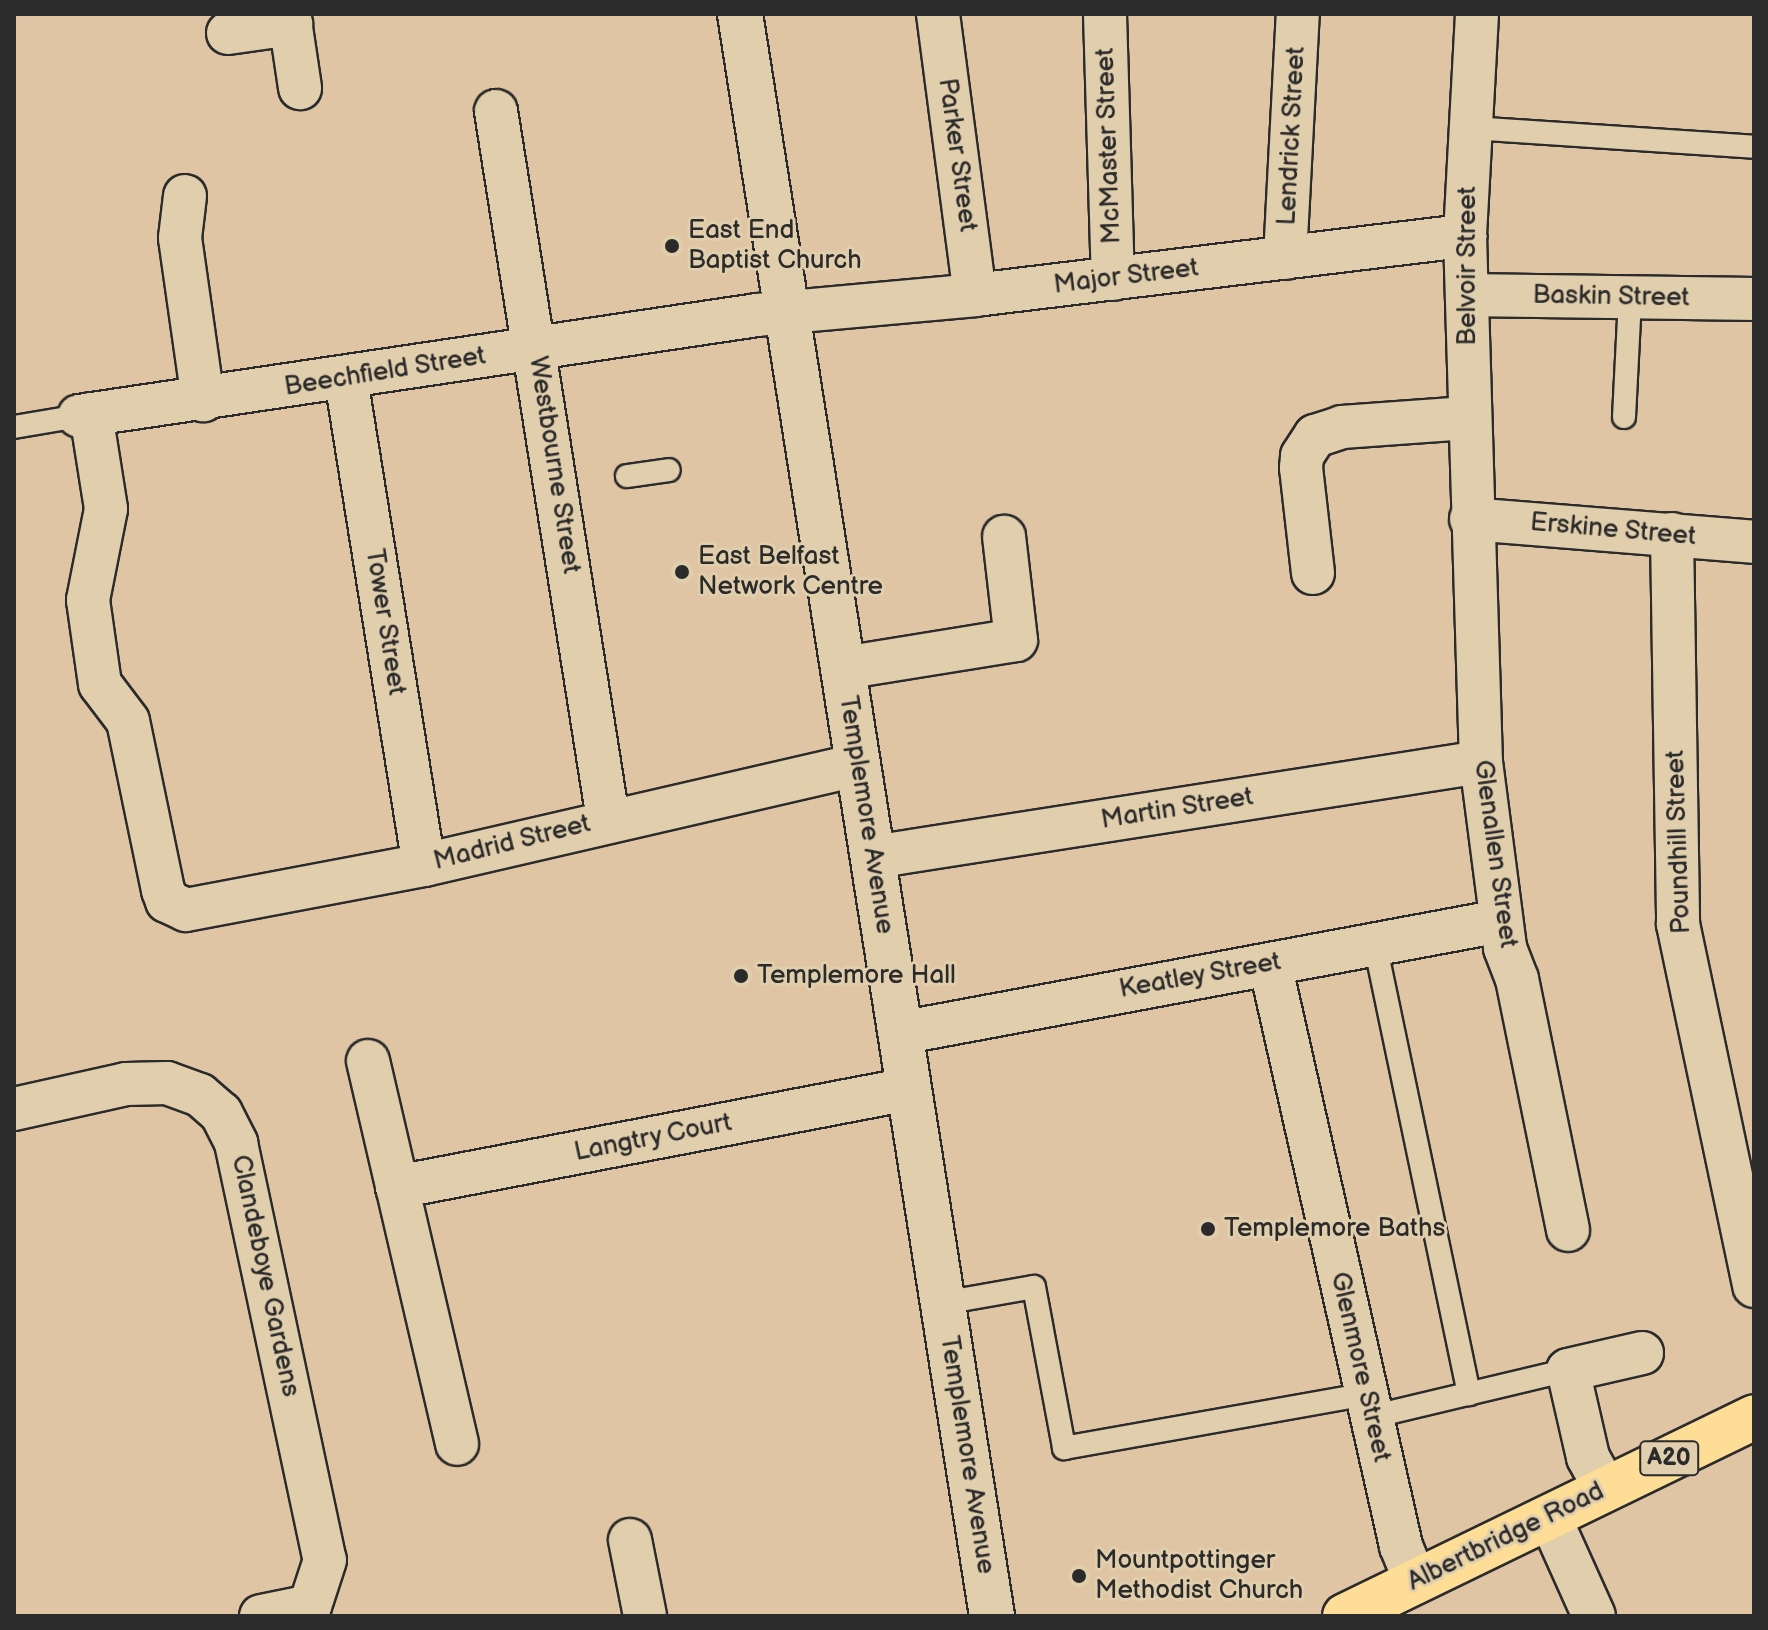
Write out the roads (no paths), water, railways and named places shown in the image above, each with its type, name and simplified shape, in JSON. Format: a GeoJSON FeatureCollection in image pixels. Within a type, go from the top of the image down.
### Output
{"type":"FeatureCollection","features":[{"type":"Feature","properties":{"kind":"main road","name":"Albertbridge Road"},"geometry":{"type":"LineString","coordinates":[[1345,1616],[1754,1417]]}},
{"type":"Feature","properties":{"kind":"street","name":"Templemore Avenue"},"geometry":{"type":"LineString","coordinates":[[740,14],[992,1616]]}},
{"type":"Feature","properties":{"kind":"street","name":"Parker Street"},"geometry":{"type":"LineString","coordinates":[[938,14],[975,295]]}},
{"type":"Feature","properties":{"kind":"street","name":"McMaster Street"},"geometry":{"type":"LineString","coordinates":[[1105,14],[1113,279]]}},
{"type":"Feature","properties":{"kind":"street","name":"Lendrick Street"},"geometry":{"type":"LineString","coordinates":[[1285,258],[1298,14]]}},
{"type":"Feature","properties":{"kind":"street","name":"Belvoir Street"},"geometry":{"type":"LineString","coordinates":[[1471,519],[1465,236],[1477,14]]}},
{"type":"Feature","properties":{"kind":"street"},"geometry":{"type":"LineString","coordinates":[[228,33],[290,19],[300,88]]}},
{"type":"Feature","properties":{"kind":"street","name":"Westbourne Street"},"geometry":{"type":"LineString","coordinates":[[496,111],[536,347],[569,486],[608,819]]}},
{"type":"Feature","properties":{"kind":"street"},"geometry":{"type":"LineString","coordinates":[[185,196],[180,238],[203,400]]}},
{"type":"Feature","properties":{"kind":"street","name":"Major Street"},"geometry":{"type":"LineString","coordinates":[[787,312],[975,295],[1465,236]]}},
{"type":"Feature","properties":{"kind":"street","name":"Baskin Street"},"geometry":{"type":"LineString","coordinates":[[1467,295],[1754,299]]}},
{"type":"Feature","properties":{"kind":"street","name":"Beechfield Street"},"geometry":{"type":"LineString","coordinates":[[85,415],[787,312]]}},
{"type":"Feature","properties":{"kind":"street","name":"Tower Street"},"geometry":{"type":"LineString","coordinates":[[346,379],[424,865]]}},
{"type":"Feature","properties":{"kind":"street","name":"Madrid Street"},"geometry":{"type":"LineString","coordinates":[[85,415],[106,509],[88,600],[91,637],[100,684],[128,721],[136,747],[167,901],[197,910],[424,865],[608,819],[858,765]]}},
{"type":"Feature","properties":{"kind":"street"},"geometry":{"type":"LineString","coordinates":[[1313,573],[1301,468],[1302,456],[1315,436],[1342,427],[1467,418]]}},
{"type":"Feature","properties":{"kind":"street","name":"Erskine Street"},"geometry":{"type":"LineString","coordinates":[[1471,519],[1754,542]]}},
{"type":"Feature","properties":{"kind":"street","name":"Glenallen Street"},"geometry":{"type":"LineString","coordinates":[[1471,519],[1481,762],[1500,921],[1517,979],[1568,1230]]}},
{"type":"Feature","properties":{"kind":"street","name":"Poundhill Street"},"geometry":{"type":"LineString","coordinates":[[1672,534],[1678,924],[1754,1286]]}},
{"type":"Feature","properties":{"kind":"street"},"geometry":{"type":"LineString","coordinates":[[843,668],[1016,640],[1004,537]]}},
{"type":"Feature","properties":{"kind":"street","name":"Martin Street"},"geometry":{"type":"LineString","coordinates":[[873,857],[1481,762]]}},
{"type":"Feature","properties":{"kind":"street","name":"Keatley Street"},"geometry":{"type":"LineString","coordinates":[[900,1033],[1500,921]]}},
{"type":"Feature","properties":{"kind":"street","name":"Glenmore Street"},"geometry":{"type":"LineString","coordinates":[[1270,964],[1401,1546],[1415,1581]]}},
{"type":"Feature","properties":{"kind":"street"},"geometry":{"type":"LineString","coordinates":[[368,1061],[457,1444]]}},
{"type":"Feature","properties":{"kind":"street","name":"Clandeboye Gardens"},"geometry":{"type":"LineString","coordinates":[[14,1109],[126,1084],[167,1083],[200,1095],[221,1113],[236,1143],[325,1560],[311,1611],[261,1616]]}},
{"type":"Feature","properties":{"kind":"street","name":"Langtry Court"},"geometry":{"type":"LineString","coordinates":[[397,1187],[909,1089]]}},
{"type":"Feature","properties":{"kind":"street"},"geometry":{"type":"LineString","coordinates":[[1605,1488],[1588,1457],[1568,1370],[1642,1353]]}},
{"type":"Feature","properties":{"kind":"street"},"geometry":{"type":"LineString","coordinates":[[1550,1518],[1594,1616]]}},
{"type":"Feature","properties":{"kind":"street"},"geometry":{"type":"LineString","coordinates":[[630,1540],[645,1616]]}},
{"type":"Feature","properties":{"kind":"lane"},"geometry":{"type":"LineString","coordinates":[[1471,128],[1754,147]]}},
{"type":"Feature","properties":{"kind":"lane"},"geometry":{"type":"LineString","coordinates":[[1624,417],[1630,297]]}},
{"type":"Feature","properties":{"kind":"lane"},"geometry":{"type":"LineString","coordinates":[[14,427],[85,415]]}},
{"type":"Feature","properties":{"kind":"lane"},"geometry":{"type":"LineString","coordinates":[[627,476],[669,470]]}},
{"type":"Feature","properties":{"kind":"lane"},"geometry":{"type":"LineString","coordinates":[[1375,944],[1469,1394]]}},
{"type":"Feature","properties":{"kind":"lane"},"geometry":{"type":"LineString","coordinates":[[943,1303],[1034,1287],[1064,1448],[1469,1394],[1568,1370]]}},
{"type":"Feature","properties":{"kind":"place","name":"East End Baptist Church"},"geometry":{"type":"Point","coordinates":[672,246]}},
{"type":"Feature","properties":{"kind":"place","name":"East Belfast Network Centre"},"geometry":{"type":"Point","coordinates":[682,572]}},
{"type":"Feature","properties":{"kind":"place","name":"Templemore Hall"},"geometry":{"type":"Point","coordinates":[741,976]}},
{"type":"Feature","properties":{"kind":"place","name":"Templemore Baths"},"geometry":{"type":"Point","coordinates":[1208,1229]}},
{"type":"Feature","properties":{"kind":"place","name":"Mountpottinger Methodist Church"},"geometry":{"type":"Point","coordinates":[1079,1576]}}]}
